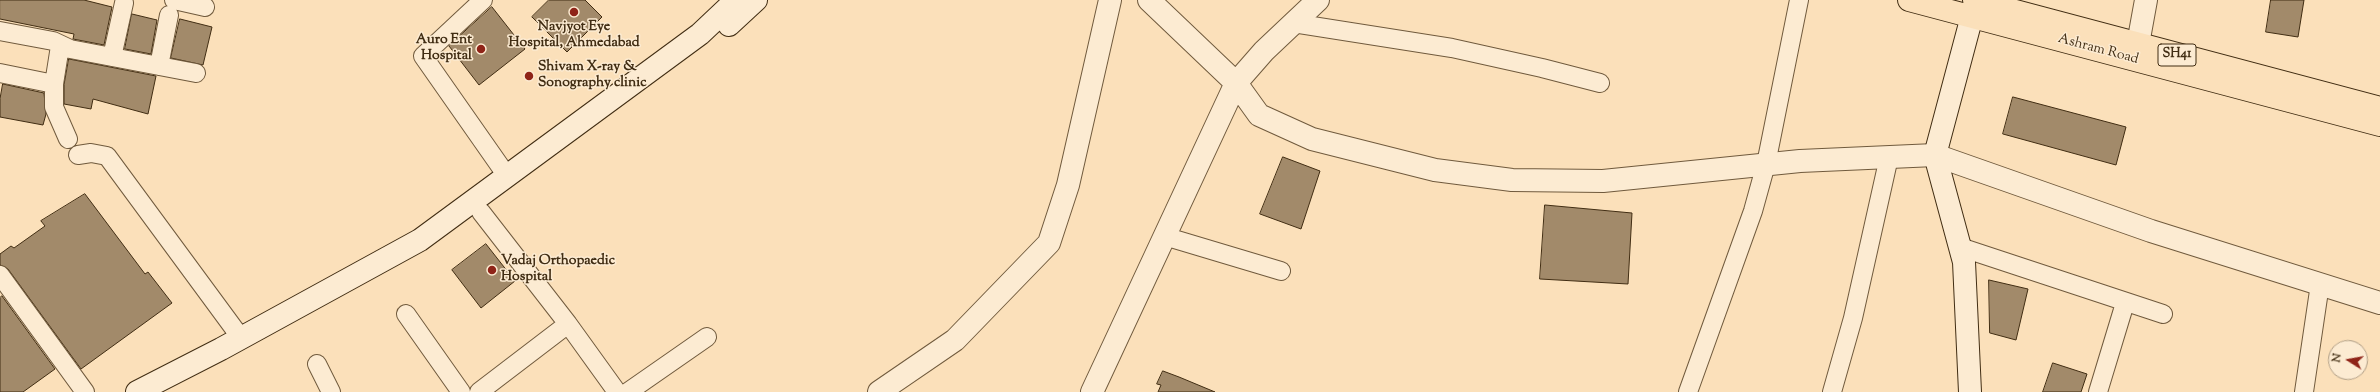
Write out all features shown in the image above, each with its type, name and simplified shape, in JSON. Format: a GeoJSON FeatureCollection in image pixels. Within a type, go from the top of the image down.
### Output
{"type":"FeatureCollection","features":[{"type":"Feature","properties":{"kind":"main road","name":"Ashram Road"},"geometry":{"type":"LineString","coordinates":[[1909,0],[1973,8],[2138,44],[2380,108]]}},
{"type":"Feature","properties":{"kind":"main road","name":"Ashram Road"},"geometry":{"type":"LineString","coordinates":[[1973,8],[2380,125]]}},
{"type":"Feature","properties":{"kind":"street"},"geometry":{"type":"LineString","coordinates":[[483,0],[423,56],[507,176]]}},
{"type":"Feature","properties":{"kind":"street"},"geometry":{"type":"LineString","coordinates":[[137,392],[241,338],[420,240],[700,34],[736,0]]}},
{"type":"Feature","properties":{"kind":"street"},"geometry":{"type":"LineString","coordinates":[[167,392],[228,361],[427,251],[709,44],[756,0]]}},
{"type":"Feature","properties":{"kind":"street"},"geometry":{"type":"LineString","coordinates":[[879,392],[955,340],[1049,243],[1068,185],[1110,0]]}},
{"type":"Feature","properties":{"kind":"street"},"geometry":{"type":"LineString","coordinates":[[1149,0],[1236,83],[1259,115],[1312,139],[1435,170],[1512,180],[1603,181],[1766,164],[1935,155],[2151,231],[2380,303]]}},
{"type":"Feature","properties":{"kind":"street"},"geometry":{"type":"LineString","coordinates":[[1092,392],[1236,83],[1264,51],[1318,0]]}},
{"type":"Feature","properties":{"kind":"street"},"geometry":{"type":"LineString","coordinates":[[1688,392],[1753,210],[1766,164],[1799,0]]}},
{"type":"Feature","properties":{"kind":"street"},"geometry":{"type":"LineString","coordinates":[[2138,44],[2146,0]]}},
{"type":"Feature","properties":{"kind":"street"},"geometry":{"type":"LineString","coordinates":[[112,57],[124,3]]}},
{"type":"Feature","properties":{"kind":"street"},"geometry":{"type":"LineString","coordinates":[[159,66],[171,7],[205,7]]}},
{"type":"Feature","properties":{"kind":"street"},"geometry":{"type":"LineString","coordinates":[[1970,392],[1964,262],[1935,155],[1973,8]]}},
{"type":"Feature","properties":{"kind":"street"},"geometry":{"type":"LineString","coordinates":[[1293,23],[1452,48],[1542,68],[1600,83]]}},
{"type":"Feature","properties":{"kind":"street"},"geometry":{"type":"LineString","coordinates":[[0,30],[53,40],[60,46],[196,73]]}},
{"type":"Feature","properties":{"kind":"street"},"geometry":{"type":"LineString","coordinates":[[60,46],[54,84],[54,107],[68,139]]}},
{"type":"Feature","properties":{"kind":"street"},"geometry":{"type":"LineString","coordinates":[[0,73],[54,84]]}},
{"type":"Feature","properties":{"kind":"street"},"geometry":{"type":"LineString","coordinates":[[78,155],[91,153],[107,156],[241,338]]}},
{"type":"Feature","properties":{"kind":"street"},"geometry":{"type":"LineString","coordinates":[[1832,392],[1853,318],[1888,157]]}},
{"type":"Feature","properties":{"kind":"street"},"geometry":{"type":"LineString","coordinates":[[481,212],[568,324],[617,392]]}},
{"type":"Feature","properties":{"kind":"street"},"geometry":{"type":"LineString","coordinates":[[1164,236],[1281,271]]}},
{"type":"Feature","properties":{"kind":"street"},"geometry":{"type":"LineString","coordinates":[[1960,247],[2125,303],[2163,314]]}},
{"type":"Feature","properties":{"kind":"street"},"geometry":{"type":"LineString","coordinates":[[0,275],[85,392]]}},
{"type":"Feature","properties":{"kind":"street"},"geometry":{"type":"LineString","coordinates":[[2304,392],[2320,284]]}},
{"type":"Feature","properties":{"kind":"street"},"geometry":{"type":"LineString","coordinates":[[2098,392],[2125,303]]}},
{"type":"Feature","properties":{"kind":"street"},"geometry":{"type":"LineString","coordinates":[[406,314],[460,392]]}},
{"type":"Feature","properties":{"kind":"street"},"geometry":{"type":"LineString","coordinates":[[479,392],[568,324]]}},
{"type":"Feature","properties":{"kind":"street"},"geometry":{"type":"LineString","coordinates":[[628,392],[706,337]]}},
{"type":"Feature","properties":{"kind":"street"},"geometry":{"type":"LineString","coordinates":[[317,364],[331,392]]}},
{"type":"Feature","properties":{"kind":"building"},"geometry":{"type":"Polygon","coordinates":[[[0,0],[84,0],[112,7],[104,45],[73,39],[74,34],[0,19],[0,0]]]}},
{"type":"Feature","properties":{"kind":"building"},"geometry":{"type":"Polygon","coordinates":[[[549,0],[585,0],[602,17],[567,52],[532,17],[549,0]]]}},
{"type":"Feature","properties":{"kind":"building"},"geometry":{"type":"Polygon","coordinates":[[[2271,0],[2304,0],[2298,37],[2266,32],[2271,0]]]}},
{"type":"Feature","properties":{"kind":"building"},"geometry":{"type":"Polygon","coordinates":[[[492,7],[525,49],[479,85],[449,46],[492,7]]]}},
{"type":"Feature","properties":{"kind":"building"},"geometry":{"type":"Polygon","coordinates":[[[132,14],[157,20],[151,54],[125,49],[132,14]]]}},
{"type":"Feature","properties":{"kind":"building"},"geometry":{"type":"Polygon","coordinates":[[[180,19],[212,27],[203,65],[171,58],[180,19]]]}},
{"type":"Feature","properties":{"kind":"building"},"geometry":{"type":"Polygon","coordinates":[[[69,59],[156,76],[148,114],[93,99],[91,109],[64,104],[64,85],[69,59]]]}},
{"type":"Feature","properties":{"kind":"building"},"geometry":{"type":"Polygon","coordinates":[[[3,84],[44,93],[46,114],[43,125],[0,117],[0,99],[3,84]]]}},
{"type":"Feature","properties":{"kind":"building"},"geometry":{"type":"Polygon","coordinates":[[[2013,97],[2126,127],[2116,165],[2003,134],[2013,97]]]}},
{"type":"Feature","properties":{"kind":"building"},"geometry":{"type":"Polygon","coordinates":[[[1283,157],[1320,171],[1301,229],[1260,214],[1283,157]]]}},
{"type":"Feature","properties":{"kind":"building"},"geometry":{"type":"Polygon","coordinates":[[[85,194],[145,274],[148,272],[172,303],[81,369],[8,269],[0,265],[0,254],[11,246],[14,248],[45,226],[41,221],[85,194]]]}},
{"type":"Feature","properties":{"kind":"building"},"geometry":{"type":"Polygon","coordinates":[[[1545,205],[1632,213],[1628,284],[1540,279],[1545,205]]]}},
{"type":"Feature","properties":{"kind":"building"},"geometry":{"type":"Polygon","coordinates":[[[486,244],[515,281],[481,308],[452,270],[486,244]]]}},
{"type":"Feature","properties":{"kind":"building"},"geometry":{"type":"Polygon","coordinates":[[[1989,280],[2028,289],[2016,340],[1990,333],[1989,280]]]}},
{"type":"Feature","properties":{"kind":"building"},"geometry":{"type":"Polygon","coordinates":[[[2,296],[55,369],[23,392],[0,392],[0,298],[2,296]]]}},
{"type":"Feature","properties":{"kind":"building"},"geometry":{"type":"Polygon","coordinates":[[[2053,363],[2087,374],[2081,392],[2043,392],[2053,363]]]}},
{"type":"Feature","properties":{"kind":"building"},"geometry":{"type":"Polygon","coordinates":[[[1163,371],[1215,392],[1158,392],[1161,385],[1157,384],[1163,371]]]}},
{"type":"Feature","properties":{"kind":"place","name":"Navjyot Eye Hospital, Ahmedabad"},"geometry":{"type":"Point","coordinates":[574,12]}},
{"type":"Feature","properties":{"kind":"place","name":"Auro Ent Hospital"},"geometry":{"type":"Point","coordinates":[481,49]}},
{"type":"Feature","properties":{"kind":"place","name":"Shivam X-ray & Sonography clinic"},"geometry":{"type":"Point","coordinates":[529,76]}},
{"type":"Feature","properties":{"kind":"place","name":"Vadaj Orthopaedic Hospital"},"geometry":{"type":"Point","coordinates":[492,270]}}]}
